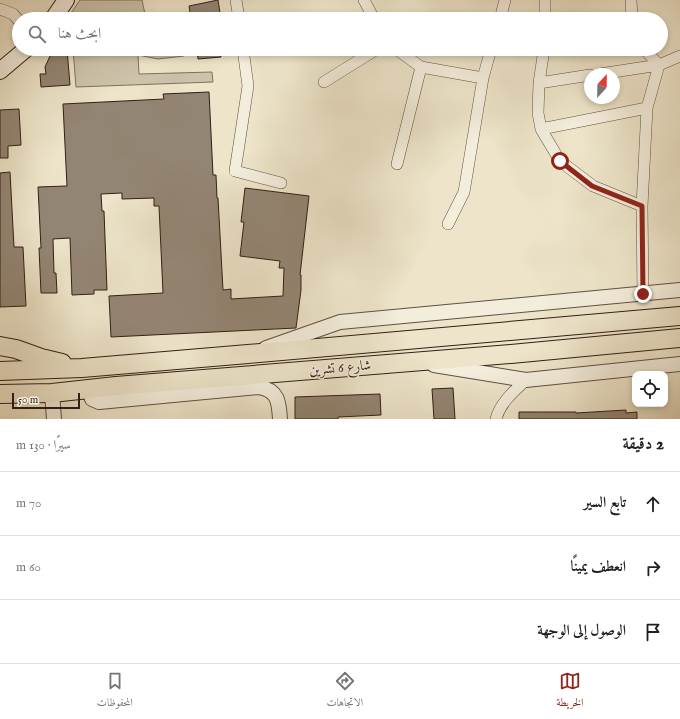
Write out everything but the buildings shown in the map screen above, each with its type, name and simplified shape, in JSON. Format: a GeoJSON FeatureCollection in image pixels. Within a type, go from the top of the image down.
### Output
{"type":"FeatureCollection","features":[{"type":"Feature","properties":{"kind":"highway","name":"شارع 6 تشرين"},"geometry":{"type":"LineString","coordinates":[[0,371],[82,368],[680,316]]}},
{"type":"Feature","properties":{"kind":"highway","name":"شارع 6 تشرين"},"geometry":{"type":"LineString","coordinates":[[0,394],[52,393],[680,338]]}},
{"type":"Feature","properties":{"kind":"highway"},"geometry":{"type":"LineString","coordinates":[[0,346],[16,348],[41,358],[82,368]]}},
{"type":"Feature","properties":{"kind":"main road"},"geometry":{"type":"LineString","coordinates":[[58,12],[66,0]]}},
{"type":"Feature","properties":{"kind":"main road"},"geometry":{"type":"LineString","coordinates":[[0,70],[17,56]]}},
{"type":"Feature","properties":{"kind":"street"},"geometry":{"type":"LineString","coordinates":[[236,0],[238,12]]}},
{"type":"Feature","properties":{"kind":"street"},"geometry":{"type":"LineString","coordinates":[[364,0],[370,12]]}},
{"type":"Feature","properties":{"kind":"street"},"geometry":{"type":"LineString","coordinates":[[502,12],[505,0]]}},
{"type":"Feature","properties":{"kind":"street"},"geometry":{"type":"LineString","coordinates":[[545,0],[545,12]]}},
{"type":"Feature","properties":{"kind":"street"},"geometry":{"type":"LineString","coordinates":[[631,0],[632,12]]}},
{"type":"Feature","properties":{"kind":"street"},"geometry":{"type":"LineString","coordinates":[[0,9],[12,14]]}},
{"type":"Feature","properties":{"kind":"street"},"geometry":{"type":"LineString","coordinates":[[244,56],[248,86],[235,171],[281,183]]}},
{"type":"Feature","properties":{"kind":"street"},"geometry":{"type":"LineString","coordinates":[[324,82],[366,56]]}},
{"type":"Feature","properties":{"kind":"street"},"geometry":{"type":"LineString","coordinates":[[406,56],[421,67],[483,78]]}},
{"type":"Feature","properties":{"kind":"street"},"geometry":{"type":"LineString","coordinates":[[448,224],[464,192],[483,78],[489,56]]}},
{"type":"Feature","properties":{"kind":"street"},"geometry":{"type":"LineString","coordinates":[[543,56],[539,83],[538,113],[541,129],[560,161],[592,186],[642,206]]}},
{"type":"Feature","properties":{"kind":"street"},"geometry":{"type":"LineString","coordinates":[[651,56],[659,65]]}},
{"type":"Feature","properties":{"kind":"street"},"geometry":{"type":"LineString","coordinates":[[620,71],[659,65],[680,56]]}},
{"type":"Feature","properties":{"kind":"street"},"geometry":{"type":"LineString","coordinates":[[643,294],[642,206],[647,108],[659,65]]}},
{"type":"Feature","properties":{"kind":"street"},"geometry":{"type":"LineString","coordinates":[[397,164],[421,67]]}},
{"type":"Feature","properties":{"kind":"street"},"geometry":{"type":"LineString","coordinates":[[539,83],[584,77]]}},
{"type":"Feature","properties":{"kind":"street"},"geometry":{"type":"LineString","coordinates":[[541,129],[647,108]]}},
{"type":"Feature","properties":{"kind":"street"},"geometry":{"type":"LineString","coordinates":[[248,354],[340,322],[680,290]]}},
{"type":"Feature","properties":{"kind":"street"},"geometry":{"type":"LineString","coordinates":[[411,361],[526,380],[680,364]]}},
{"type":"Feature","properties":{"kind":"street"},"geometry":{"type":"LineString","coordinates":[[496,419],[498,412],[511,394],[526,380]]}},
{"type":"Feature","properties":{"kind":"street"},"geometry":{"type":"LineString","coordinates":[[89,389],[92,399],[99,402],[259,387],[268,390],[275,396],[279,404],[280,419]]}},
{"type":"Feature","properties":{"kind":"street"},"geometry":{"type":"LineString","coordinates":[[52,393],[54,419]]}},
{"type":"Feature","properties":{"kind":"shaded area"},"geometry":{"type":"Polygon","coordinates":[[[80,0],[142,0],[145,12],[72,12],[80,0]]]}},
{"type":"Feature","properties":{"kind":"shaded area"},"geometry":{"type":"Polygon","coordinates":[[[74,56],[138,56],[139,74],[212,72],[213,82],[76,87],[74,56]]]}},
{"type":"Feature","properties":{"kind":"shaded area"},"geometry":{"type":"Polygon","coordinates":[[[143,56],[184,56],[158,59],[143,56]]]}},
{"type":"Feature","properties":{"kind":"route"},"geometry":{"type":"LineString","coordinates":[[560,161],[592,186],[642,206],[643,294]]}}]}
